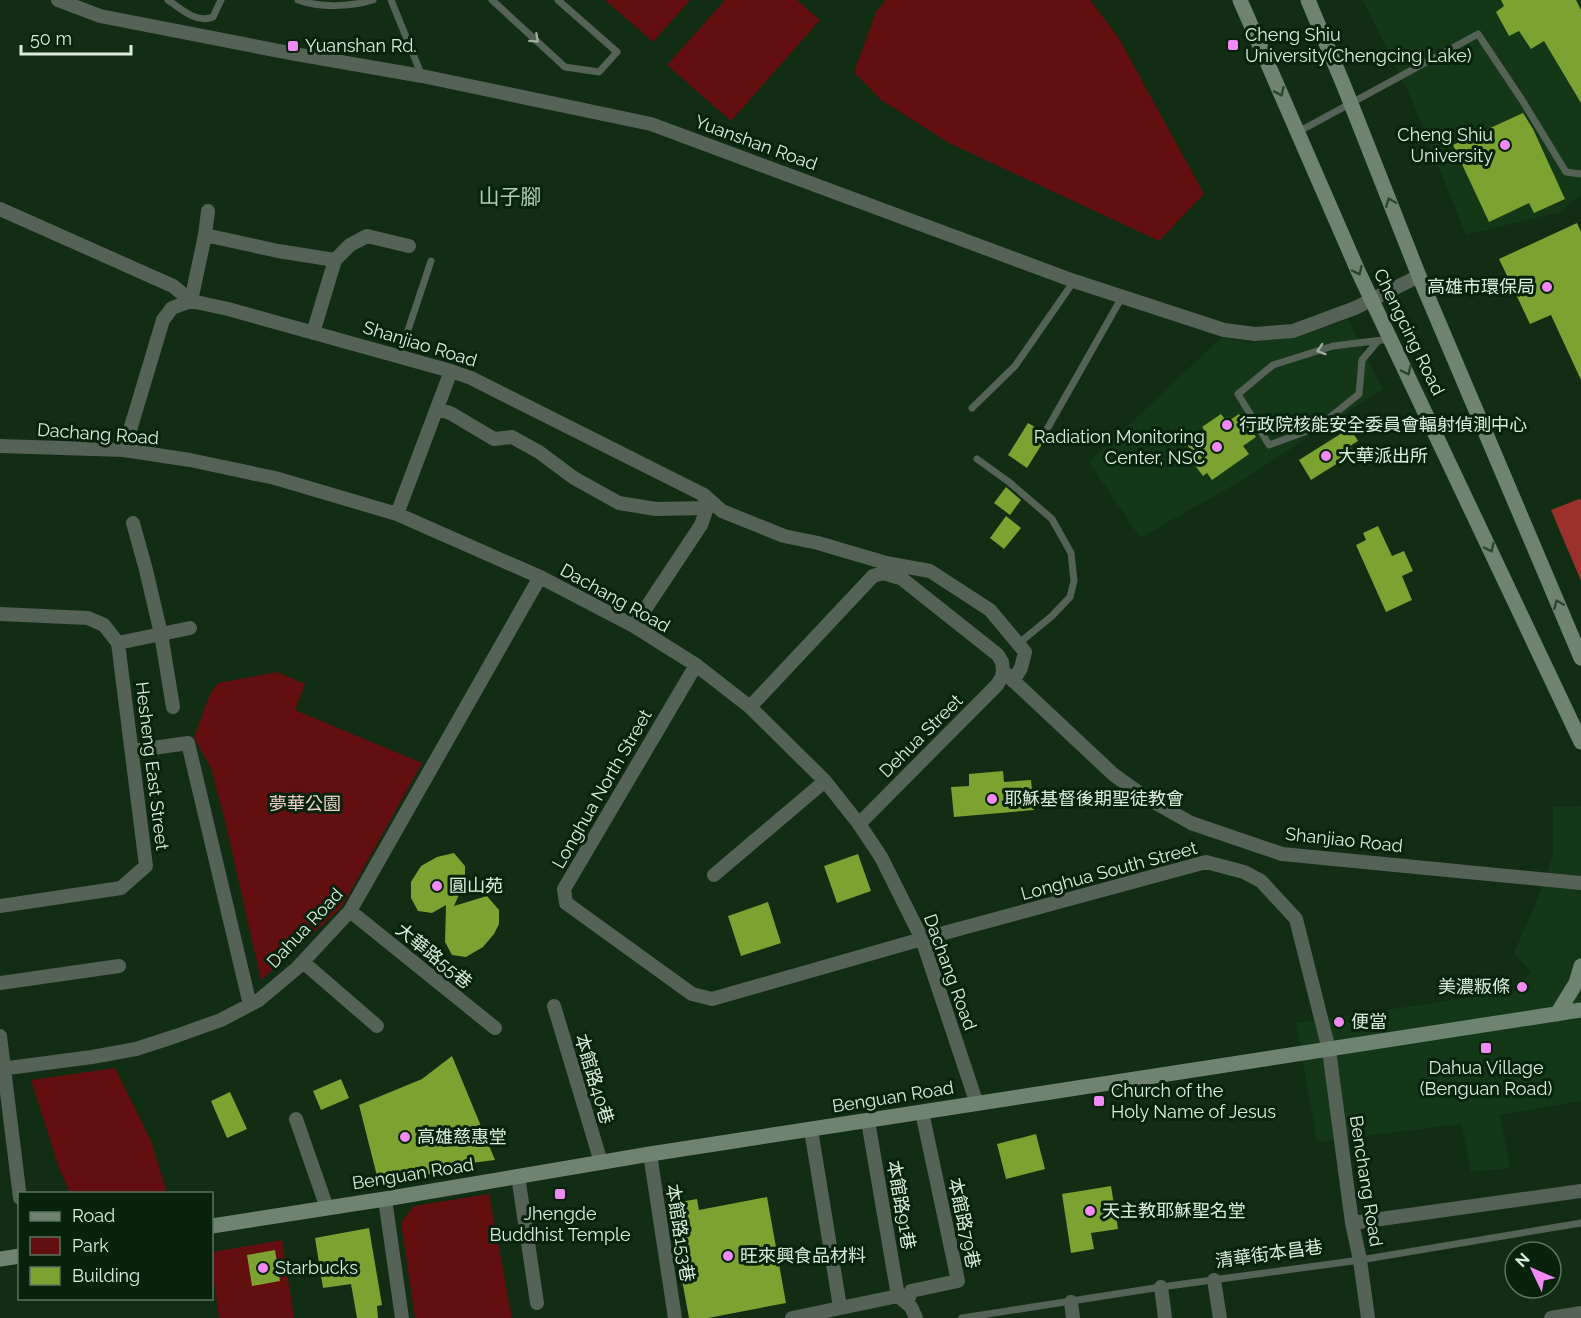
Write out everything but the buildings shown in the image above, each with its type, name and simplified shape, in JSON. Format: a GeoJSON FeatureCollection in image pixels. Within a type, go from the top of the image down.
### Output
{"type":"FeatureCollection","features":[{"type":"Feature","properties":{"kind":"main road","name":"Chengcing Road"},"geometry":{"type":"LineString","coordinates":[[1240,0],[1372,300],[1385,340],[1581,742]]}},
{"type":"Feature","properties":{"kind":"main road","name":"Chengcing Road"},"geometry":{"type":"LineString","coordinates":[[1308,0],[1419,276],[1581,658]]}},
{"type":"Feature","properties":{"kind":"main road"},"geometry":{"type":"LineString","coordinates":[[1557,1014],[1576,983],[1581,966]]}},
{"type":"Feature","properties":{"kind":"main road","name":"Benguan Road"},"geometry":{"type":"LineString","coordinates":[[213,1226],[650,1154],[1581,1010]]}},
{"type":"Feature","properties":{"kind":"main road"},"geometry":{"type":"LineString","coordinates":[[0,1259],[18,1256]]}},
{"type":"Feature","properties":{"kind":"street","name":"Yuanshan Road"},"geometry":{"type":"LineString","coordinates":[[58,0],[100,16],[422,76],[651,124],[1074,281],[1224,330],[1256,334],[1293,331],[1355,308],[1419,276]]}},
{"type":"Feature","properties":{"kind":"street","name":"Shanjiao Road"},"geometry":{"type":"LineString","coordinates":[[0,209],[173,286],[190,302],[228,309],[471,378],[722,512],[784,536],[818,543],[886,563],[930,571],[990,610],[1018,644]]}},
{"type":"Feature","properties":{"kind":"street"},"geometry":{"type":"LineString","coordinates":[[124,450],[163,321],[172,308],[190,302],[205,236],[208,211]]}},
{"type":"Feature","properties":{"kind":"street"},"geometry":{"type":"LineString","coordinates":[[205,236],[335,260]]}},
{"type":"Feature","properties":{"kind":"street"},"geometry":{"type":"LineString","coordinates":[[314,333],[335,260],[350,246],[367,236],[409,246]]}},
{"type":"Feature","properties":{"kind":"street"},"geometry":{"type":"LineString","coordinates":[[397,513],[451,371]]}},
{"type":"Feature","properties":{"kind":"street"},"geometry":{"type":"LineString","coordinates":[[437,408],[453,414],[494,439],[512,437],[539,452],[574,478],[619,503],[656,509],[705,501],[701,525],[634,626]]}},
{"type":"Feature","properties":{"kind":"street","name":"Dachang Road"},"geometry":{"type":"LineString","coordinates":[[0,446],[124,450],[190,460],[275,478],[397,513],[540,577],[634,626],[696,665],[750,707],[825,781],[860,824],[881,857],[922,939],[977,1104]]}},
{"type":"Feature","properties":{"kind":"street"},"geometry":{"type":"LineString","coordinates":[[133,523],[161,634],[173,707]]}},
{"type":"Feature","properties":{"kind":"street","name":"Shanjiao Road"},"geometry":{"type":"LineString","coordinates":[[886,563],[901,578],[998,655],[1008,676],[1114,775],[1145,797],[1191,823],[1282,854],[1581,883]]}},
{"type":"Feature","properties":{"kind":"street"},"geometry":{"type":"LineString","coordinates":[[750,707],[873,576],[884,573],[901,578]]}},
{"type":"Feature","properties":{"kind":"street","name":"Dahua Road"},"geometry":{"type":"LineString","coordinates":[[2,1069],[92,1057],[136,1048],[221,1020],[259,1000],[303,962],[350,911],[540,577]]}},
{"type":"Feature","properties":{"kind":"street"},"geometry":{"type":"LineString","coordinates":[[0,614],[88,618],[104,625],[118,643],[190,628]]}},
{"type":"Feature","properties":{"kind":"street","name":"Hesheng East Street"},"geometry":{"type":"LineString","coordinates":[[0,906],[121,888],[146,866],[118,643]]}},
{"type":"Feature","properties":{"kind":"street"},"geometry":{"type":"LineString","coordinates":[[1008,676],[1022,668],[1024,652],[1018,644]]}},
{"type":"Feature","properties":{"kind":"street","name":"Longhua North Street"},"geometry":{"type":"LineString","coordinates":[[696,665],[564,889],[566,903],[692,994],[712,999],[922,939]]}},
{"type":"Feature","properties":{"kind":"street","name":"Dehua Street"},"geometry":{"type":"LineString","coordinates":[[860,824],[997,685],[1002,677],[1008,676]]}},
{"type":"Feature","properties":{"kind":"street"},"geometry":{"type":"LineString","coordinates":[[132,752],[188,743],[250,1005]]}},
{"type":"Feature","properties":{"kind":"street"},"geometry":{"type":"LineString","coordinates":[[714,875],[825,781]]}},
{"type":"Feature","properties":{"kind":"street","name":"Longhua South Street"},"geometry":{"type":"LineString","coordinates":[[922,939],[1206,862],[1244,872],[1261,881],[1296,918],[1329,1050]]}},
{"type":"Feature","properties":{"kind":"street","name":"大華路55巷"},"geometry":{"type":"LineString","coordinates":[[350,911],[495,1028]]}},
{"type":"Feature","properties":{"kind":"street"},"geometry":{"type":"LineString","coordinates":[[303,962],[377,1026]]}},
{"type":"Feature","properties":{"kind":"street"},"geometry":{"type":"LineString","coordinates":[[0,983],[119,966]]}},
{"type":"Feature","properties":{"kind":"street","name":"本館路40巷"},"geometry":{"type":"LineString","coordinates":[[554,1006],[601,1162]]}},
{"type":"Feature","properties":{"kind":"street"},"geometry":{"type":"LineString","coordinates":[[0,1035],[2,1069],[19,1192]]}},
{"type":"Feature","properties":{"kind":"street","name":"Benchang Road"},"geometry":{"type":"LineString","coordinates":[[1329,1050],[1352,1223],[1368,1318]]}},
{"type":"Feature","properties":{"kind":"street","name":"本館路79巷"},"geometry":{"type":"LineString","coordinates":[[902,1299],[911,1291],[958,1281],[922,1112]]}},
{"type":"Feature","properties":{"kind":"street"},"geometry":{"type":"LineString","coordinates":[[297,1119],[327,1208]]}},
{"type":"Feature","properties":{"kind":"street","name":"本館路91巷"},"geometry":{"type":"LineString","coordinates":[[868,1121],[902,1299]]}},
{"type":"Feature","properties":{"kind":"street"},"geometry":{"type":"LineString","coordinates":[[811,1130],[840,1308]]}},
{"type":"Feature","properties":{"kind":"street","name":"本館路153巷"},"geometry":{"type":"LineString","coordinates":[[650,1154],[675,1318]]}},
{"type":"Feature","properties":{"kind":"street"},"geometry":{"type":"LineString","coordinates":[[518,1176],[537,1304]]}},
{"type":"Feature","properties":{"kind":"street"},"geometry":{"type":"LineString","coordinates":[[1352,1223],[1581,1191]]}},
{"type":"Feature","properties":{"kind":"street"},"geometry":{"type":"LineString","coordinates":[[385,1199],[402,1318]]}},
{"type":"Feature","properties":{"kind":"street"},"geometry":{"type":"LineString","coordinates":[[1214,1280],[1220,1318]]}},
{"type":"Feature","properties":{"kind":"street"},"geometry":{"type":"LineString","coordinates":[[1161,1287],[1165,1318]]}},
{"type":"Feature","properties":{"kind":"street"},"geometry":{"type":"LineString","coordinates":[[792,1318],[902,1299],[911,1307],[916,1318]]}},
{"type":"Feature","properties":{"kind":"street"},"geometry":{"type":"LineString","coordinates":[[1071,1302],[1073,1318]]}},
{"type":"Feature","properties":{"kind":"street"},"geometry":{"type":"LineString","coordinates":[[1551,1318],[1581,1313]]}},
{"type":"Feature","properties":{"kind":"lane"},"geometry":{"type":"LineString","coordinates":[[168,0],[197,19],[207,20],[213,17],[221,0]]}},
{"type":"Feature","properties":{"kind":"lane"},"geometry":{"type":"LineString","coordinates":[[298,0],[310,4],[332,5],[373,0]]}},
{"type":"Feature","properties":{"kind":"lane"},"geometry":{"type":"LineString","coordinates":[[391,0],[422,76]]}},
{"type":"Feature","properties":{"kind":"lane"},"geometry":{"type":"LineString","coordinates":[[492,0],[565,67],[599,72],[617,52],[558,0]]}},
{"type":"Feature","properties":{"kind":"lane"},"geometry":{"type":"LineString","coordinates":[[1298,132],[1478,34],[1566,172],[1581,174]]}},
{"type":"Feature","properties":{"kind":"lane"},"geometry":{"type":"LineString","coordinates":[[399,357],[431,261]]}},
{"type":"Feature","properties":{"kind":"lane"},"geometry":{"type":"LineString","coordinates":[[972,408],[1015,366],[1074,281]]}},
{"type":"Feature","properties":{"kind":"lane"},"geometry":{"type":"LineString","coordinates":[[1042,438],[1122,297]]}},
{"type":"Feature","properties":{"kind":"lane"},"geometry":{"type":"LineString","coordinates":[[1385,340],[1362,360],[1359,394],[1318,427],[1269,445],[1238,394],[1273,365],[1333,346],[1385,340]]}},
{"type":"Feature","properties":{"kind":"lane"},"geometry":{"type":"LineString","coordinates":[[977,459],[1009,482],[1052,519],[1071,553],[1074,581],[1070,597],[1052,616],[1018,644]]}},
{"type":"Feature","properties":{"kind":"lane","name":"清華街本昌巷"},"geometry":{"type":"LineString","coordinates":[[962,1318],[1161,1287],[1360,1260],[1581,1223]]}},
{"type":"Feature","properties":{"kind":"shaded area","name":"Cheng Shiu University"},"geometry":{"type":"Polygon","coordinates":[[[1363,0],[1581,0],[1581,195],[1560,212],[1466,235],[1410,96],[1363,0]]]}},
{"type":"Feature","properties":{"kind":"shaded area","name":"行政院核能安全委員會輻射偵測中心"},"geometry":{"type":"Polygon","coordinates":[[[1348,319],[1383,389],[1241,481],[1140,538],[1089,462],[1222,337],[1250,343],[1295,337],[1348,319]]]}},
{"type":"Feature","properties":{"kind":"shaded area"},"geometry":{"type":"Polygon","coordinates":[[[1581,500],[1581,581],[1551,510],[1581,500]]]}},
{"type":"Feature","properties":{"kind":"shaded area"},"geometry":{"type":"Polygon","coordinates":[[[1581,806],[1581,1101],[1500,1115],[1510,1168],[1471,1172],[1461,1124],[1317,1142],[1296,1023],[1515,991],[1531,971],[1514,953],[1542,888],[1553,855],[1553,807],[1581,806]]]}},
{"type":"Feature","properties":{"kind":"green space"},"geometry":{"type":"Polygon","coordinates":[[[605,0],[690,0],[653,42],[605,0]]]}},
{"type":"Feature","properties":{"kind":"green space"},"geometry":{"type":"Polygon","coordinates":[[[725,0],[797,0],[820,20],[731,121],[667,65],[725,0]]]}},
{"type":"Feature","properties":{"kind":"green space"},"geometry":{"type":"Polygon","coordinates":[[[886,0],[1090,0],[1118,37],[1204,194],[1159,241],[949,143],[881,100],[854,72],[876,12],[886,0]]]}},
{"type":"Feature","properties":{"kind":"green space","name":"夢華公園"},"geometry":{"type":"Polygon","coordinates":[[[277,672],[305,684],[295,710],[422,763],[341,908],[261,980],[211,768],[194,738],[209,696],[218,683],[277,672]]]}},
{"type":"Feature","properties":{"kind":"green space"},"geometry":{"type":"Polygon","coordinates":[[[115,1068],[151,1141],[167,1192],[70,1192],[59,1168],[31,1080],[115,1068]]]}},
{"type":"Feature","properties":{"kind":"green space"},"geometry":{"type":"Polygon","coordinates":[[[489,1194],[512,1318],[415,1318],[401,1222],[414,1206],[489,1194]]]}},
{"type":"Feature","properties":{"kind":"green space"},"geometry":{"type":"Polygon","coordinates":[[[282,1240],[294,1318],[219,1318],[213,1275],[213,1252],[282,1240]]]}},
{"type":"Feature","properties":{"kind":"place","name":"Cheng Shiu University(Chengcing Lake)"},"geometry":{"type":"Point","coordinates":[1233,45]}},
{"type":"Feature","properties":{"kind":"place","name":"Yuanshan Rd."},"geometry":{"type":"Point","coordinates":[293,46]}},
{"type":"Feature","properties":{"kind":"place","name":"Cheng Shiu University"},"geometry":{"type":"Point","coordinates":[1505,145]}},
{"type":"Feature","properties":{"kind":"place","name":"高雄市環保局"},"geometry":{"type":"Point","coordinates":[1547,287]}},
{"type":"Feature","properties":{"kind":"place","name":"行政院核能安全委員會輻射偵測中心"},"geometry":{"type":"Point","coordinates":[1227,425]}},
{"type":"Feature","properties":{"kind":"place","name":"Radiation Monitoring Center, NSC"},"geometry":{"type":"Point","coordinates":[1217,447]}},
{"type":"Feature","properties":{"kind":"place","name":"大華派出所"},"geometry":{"type":"Point","coordinates":[1326,456]}},
{"type":"Feature","properties":{"kind":"place","name":"耶穌基督後期聖徒教會"},"geometry":{"type":"Point","coordinates":[992,799]}},
{"type":"Feature","properties":{"kind":"place","name":"圓山苑"},"geometry":{"type":"Point","coordinates":[437,886]}},
{"type":"Feature","properties":{"kind":"place","name":"美濃粄條"},"geometry":{"type":"Point","coordinates":[1522,987]}},
{"type":"Feature","properties":{"kind":"place","name":"便當"},"geometry":{"type":"Point","coordinates":[1339,1022]}},
{"type":"Feature","properties":{"kind":"place","name":"Dahua Village (Benguan Road)"},"geometry":{"type":"Point","coordinates":[1486,1048]}},
{"type":"Feature","properties":{"kind":"place","name":"Church of the Holy Name of Jesus"},"geometry":{"type":"Point","coordinates":[1099,1101]}},
{"type":"Feature","properties":{"kind":"place","name":"高雄慈惠堂"},"geometry":{"type":"Point","coordinates":[405,1137]}},
{"type":"Feature","properties":{"kind":"place","name":"Jhengde Buddhist Temple"},"geometry":{"type":"Point","coordinates":[560,1194]}},
{"type":"Feature","properties":{"kind":"place","name":"天主教耶穌聖名堂"},"geometry":{"type":"Point","coordinates":[1090,1211]}},
{"type":"Feature","properties":{"kind":"place","name":"旺來興食品材料"},"geometry":{"type":"Point","coordinates":[728,1256]}},
{"type":"Feature","properties":{"kind":"place","name":"Starbucks"},"geometry":{"type":"Point","coordinates":[263,1268]}},
{"type":"Feature","properties":{"kind":"district","name":"山子腳"},"geometry":{"type":"Point","coordinates":[510,197]}}]}
